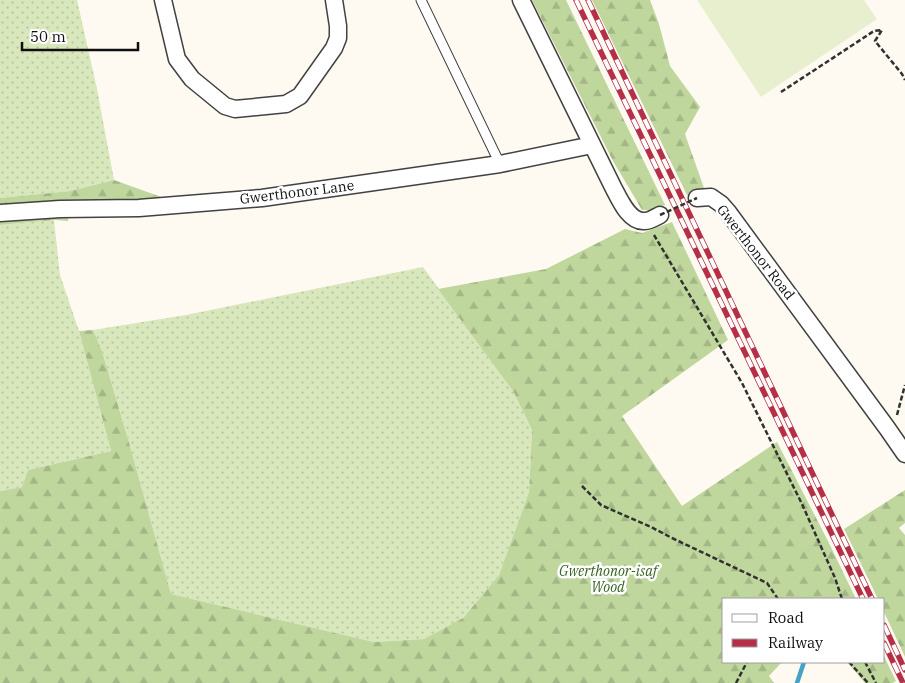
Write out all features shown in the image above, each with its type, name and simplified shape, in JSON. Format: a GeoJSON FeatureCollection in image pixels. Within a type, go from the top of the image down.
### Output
{"type":"FeatureCollection","features":[{"type":"Feature","properties":{"kind":"street"},"geometry":{"type":"LineString","coordinates":[[163,0],[177,59],[192,79],[224,106],[235,109],[286,104],[300,96],[334,48],[338,38],[334,0]]}},
{"type":"Feature","properties":{"kind":"street"},"geometry":{"type":"LineString","coordinates":[[521,0],[613,187],[629,214],[638,221],[653,218]]}},
{"type":"Feature","properties":{"kind":"street","name":"Gwerthonor Lane"},"geometry":{"type":"LineString","coordinates":[[0,213],[60,209],[139,208],[262,198],[500,164],[592,145]]}},
{"type":"Feature","properties":{"kind":"street","name":"Gwerthonor Road"},"geometry":{"type":"LineString","coordinates":[[697,198],[711,197],[728,212],[905,454]]}},
{"type":"Feature","properties":{"kind":"lane"},"geometry":{"type":"LineString","coordinates":[[421,0],[500,164]]}},
{"type":"Feature","properties":{"kind":"path"},"geometry":{"type":"LineString","coordinates":[[781,92],[874,31],[882,30],[875,41],[905,80]]}},
{"type":"Feature","properties":{"kind":"path"},"geometry":{"type":"LineString","coordinates":[[697,198],[653,218],[742,382],[802,504],[835,578],[842,598]]}},
{"type":"Feature","properties":{"kind":"path"},"geometry":{"type":"LineString","coordinates":[[887,428],[896,419],[905,385]]}},
{"type":"Feature","properties":{"kind":"path"},"geometry":{"type":"LineString","coordinates":[[582,486],[601,505],[767,583],[777,598]]}},
{"type":"Feature","properties":{"kind":"path"},"geometry":{"type":"LineString","coordinates":[[736,683],[747,663]]}},
{"type":"Feature","properties":{"kind":"path"},"geometry":{"type":"LineString","coordinates":[[850,663],[868,683]]}},
{"type":"Feature","properties":{"kind":"path"},"geometry":{"type":"LineString","coordinates":[[866,663],[876,683]]}},
{"type":"Feature","properties":{"kind":"green space"},"geometry":{"type":"Polygon","coordinates":[[[0,0],[77,0],[97,89],[114,180],[70,191],[0,198],[0,0]]]}},
{"type":"Feature","properties":{"kind":"green space"},"geometry":{"type":"Polygon","coordinates":[[[532,0],[566,0],[665,205],[642,210],[613,161],[532,0]]]}},
{"type":"Feature","properties":{"kind":"green space"},"geometry":{"type":"Polygon","coordinates":[[[592,0],[650,0],[659,24],[670,66],[700,107],[685,134],[704,188],[687,195],[592,0]]]}},
{"type":"Feature","properties":{"kind":"green space"},"geometry":{"type":"Polygon","coordinates":[[[697,0],[864,0],[877,19],[761,97],[697,0]]]}},
{"type":"Feature","properties":{"kind":"green space"},"geometry":{"type":"Polygon","coordinates":[[[114,180],[164,198],[70,203],[68,221],[54,220],[0,225],[0,198],[70,191],[114,180]]]}},
{"type":"Feature","properties":{"kind":"green space"},"geometry":{"type":"Polygon","coordinates":[[[54,220],[60,275],[79,331],[111,451],[28,470],[22,487],[0,491],[0,225],[54,220]]]}},
{"type":"Feature","properties":{"kind":"green space","name":"Gwerthonor-isaf Wood"},"geometry":{"type":"Polygon","coordinates":[[[672,222],[728,340],[622,416],[682,506],[777,442],[856,598],[722,598],[722,663],[781,663],[769,676],[774,683],[0,683],[0,491],[22,487],[28,470],[111,451],[79,331],[93,330],[102,351],[171,594],[374,642],[424,639],[463,618],[499,575],[529,492],[532,430],[513,391],[438,289],[546,269],[625,229],[642,233],[672,222]]]}},
{"type":"Feature","properties":{"kind":"green space"},"geometry":{"type":"Polygon","coordinates":[[[423,267],[513,391],[532,430],[529,492],[499,575],[462,619],[424,639],[374,642],[171,594],[102,351],[93,330],[186,315],[423,267]]]}},
{"type":"Feature","properties":{"kind":"green space"},"geometry":{"type":"Polygon","coordinates":[[[905,490],[905,523],[899,528],[905,535],[905,657],[885,614],[885,598],[878,598],[844,529],[905,490]]]}},
{"type":"Feature","properties":{"kind":"green space"},"geometry":{"type":"Polygon","coordinates":[[[885,658],[896,681],[893,683],[865,683],[848,663],[885,663],[885,658]]]}},
{"type":"Feature","properties":{"kind":"waterway"},"geometry":{"type":"LineString","coordinates":[[797,683],[804,663]]}},
{"type":"Feature","properties":{"kind":"railway"},"geometry":{"type":"LineString","coordinates":[[576,0],[863,598]]}},
{"type":"Feature","properties":{"kind":"railway"},"geometry":{"type":"LineString","coordinates":[[588,0],[872,598]]}},
{"type":"Feature","properties":{"kind":"railway"},"geometry":{"type":"LineString","coordinates":[[885,627],[905,670]]}},
{"type":"Feature","properties":{"kind":"railway"},"geometry":{"type":"LineString","coordinates":[[885,645],[903,683]]}}]}
